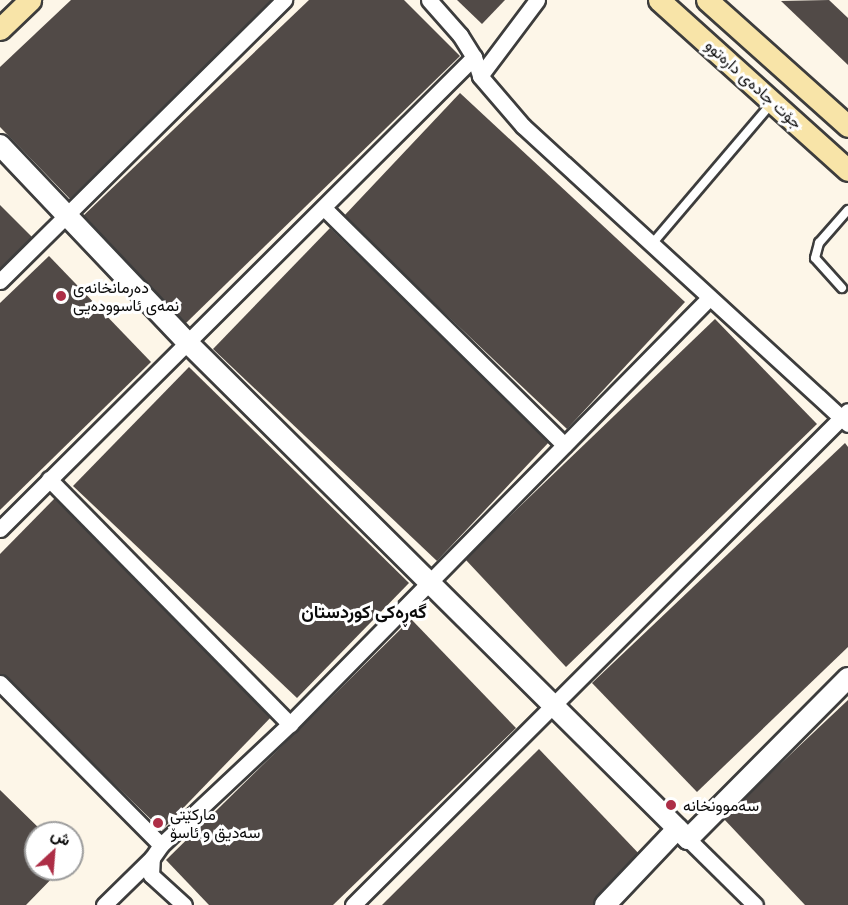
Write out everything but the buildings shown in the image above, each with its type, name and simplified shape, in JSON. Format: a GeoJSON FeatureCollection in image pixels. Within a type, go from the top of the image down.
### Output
{"type":"FeatureCollection","features":[{"type":"Feature","properties":{"kind":"main road"},"geometry":{"type":"LineString","coordinates":[[0,29],[30,0]]}},
{"type":"Feature","properties":{"kind":"main road","name":"جۆت جادەی دارەتوو"},"geometry":{"type":"LineString","coordinates":[[659,0],[774,101],[848,170]]}},
{"type":"Feature","properties":{"kind":"main road","name":"جۆت جادەی دارەتوو"},"geometry":{"type":"LineString","coordinates":[[707,0],[848,126]]}},
{"type":"Feature","properties":{"kind":"street"},"geometry":{"type":"LineString","coordinates":[[0,281],[284,0]]}},
{"type":"Feature","properties":{"kind":"street"},"geometry":{"type":"LineString","coordinates":[[353,905],[846,418],[709,298],[523,126],[480,76],[474,57],[429,0]]}},
{"type":"Feature","properties":{"kind":"street"},"geometry":{"type":"LineString","coordinates":[[480,76],[537,0]]}},
{"type":"Feature","properties":{"kind":"street"},"geometry":{"type":"LineString","coordinates":[[0,529],[325,209],[474,57]]}},
{"type":"Feature","properties":{"kind":"street"},"geometry":{"type":"LineString","coordinates":[[0,145],[189,344],[429,579],[755,905]]}},
{"type":"Feature","properties":{"kind":"street"},"geometry":{"type":"LineString","coordinates":[[325,209],[564,445]]}},
{"type":"Feature","properties":{"kind":"street"},"geometry":{"type":"LineString","coordinates":[[104,905],[290,723],[429,579],[709,298]]}},
{"type":"Feature","properties":{"kind":"street"},"geometry":{"type":"LineString","coordinates":[[49,479],[290,723]]}},
{"type":"Feature","properties":{"kind":"street"},"geometry":{"type":"LineString","coordinates":[[605,905],[848,678]]}},
{"type":"Feature","properties":{"kind":"street"},"geometry":{"type":"LineString","coordinates":[[0,683],[157,851]]}},
{"type":"Feature","properties":{"kind":"street"},"geometry":{"type":"LineString","coordinates":[[157,851],[152,875],[184,905]]}},
{"type":"Feature","properties":{"kind":"lane"},"geometry":{"type":"LineString","coordinates":[[651,245],[774,101]]}},
{"type":"Feature","properties":{"kind":"lane"},"geometry":{"type":"LineString","coordinates":[[842,288],[815,258],[819,243],[848,210]]}},
{"type":"Feature","properties":{"kind":"place","name":"دەرمانخانەی نمەی ئاسوودەیی"},"geometry":{"type":"Point","coordinates":[61,296]}},
{"type":"Feature","properties":{"kind":"place","name":"سەموونخانە"},"geometry":{"type":"Point","coordinates":[671,805]}},
{"type":"Feature","properties":{"kind":"place","name":"مارکێتی سەدیق و ئاسۆ"},"geometry":{"type":"Point","coordinates":[158,823]}},
{"type":"Feature","properties":{"kind":"district","name":"گەڕەکی کوردستان"},"geometry":{"type":"Point","coordinates":[364,612]}}]}
